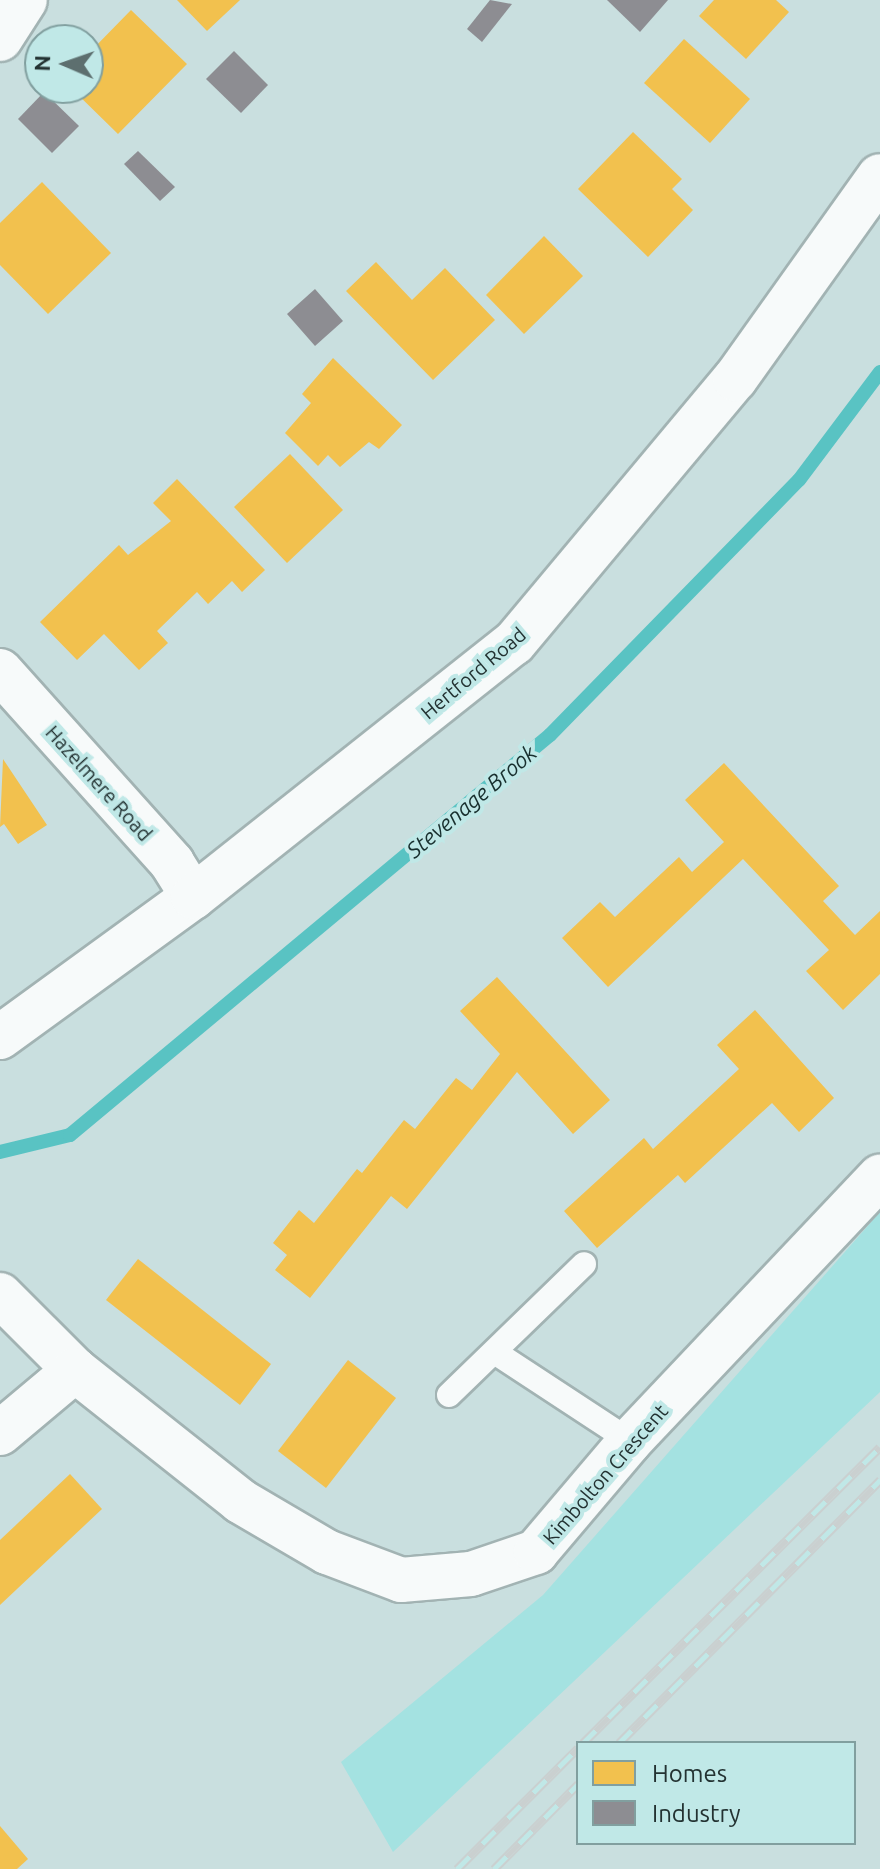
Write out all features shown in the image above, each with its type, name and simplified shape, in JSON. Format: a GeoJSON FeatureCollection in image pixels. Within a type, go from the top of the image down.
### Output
{"type":"FeatureCollection","features":[{"type":"Feature","properties":{"kind":"street"},"geometry":{"type":"LineString","coordinates":[[0,39],[25,0]]}},
{"type":"Feature","properties":{"kind":"street","name":"Hertford Road"},"geometry":{"type":"LineString","coordinates":[[0,1037],[193,897],[514,643],[735,379],[880,176]]}},
{"type":"Feature","properties":{"kind":"street","name":"Hazelmere Road"},"geometry":{"type":"LineString","coordinates":[[0,671],[172,863],[193,897]]}},
{"type":"Feature","properties":{"kind":"street","name":"Kimbolton Crescent"},"geometry":{"type":"LineString","coordinates":[[0,1295],[75,1370],[240,1501],[327,1552],[401,1580],[471,1574],[536,1552],[630,1441],[880,1177]]}},
{"type":"Feature","properties":{"kind":"street"},"geometry":{"type":"LineString","coordinates":[[0,1433],[75,1370]]}},
{"type":"Feature","properties":{"kind":"lane"},"geometry":{"type":"LineString","coordinates":[[449,1395],[496,1353],[584,1264]]}},
{"type":"Feature","properties":{"kind":"lane"},"geometry":{"type":"LineString","coordinates":[[496,1353],[630,1441]]}},
{"type":"Feature","properties":{"kind":"shaded area"},"geometry":{"type":"Polygon","coordinates":[[[880,1212],[880,1392],[393,1852],[341,1762],[543,1595],[880,1212]]]}},
{"type":"Feature","properties":{"kind":"building: Homes"},"geometry":{"type":"Polygon","coordinates":[[[177,0],[240,0],[207,31],[177,0]]]}},
{"type":"Feature","properties":{"kind":"building: Homes"},"geometry":{"type":"Polygon","coordinates":[[[714,0],[776,0],[789,12],[746,59],[699,16],[714,0]]]}},
{"type":"Feature","properties":{"kind":"building: Homes"},"geometry":{"type":"Polygon","coordinates":[[[131,10],[187,64],[118,134],[87,104],[104,104],[104,38],[131,10]]]}},
{"type":"Feature","properties":{"kind":"building: Homes"},"geometry":{"type":"Polygon","coordinates":[[[684,39],[750,99],[710,143],[644,83],[684,39]]]}},
{"type":"Feature","properties":{"kind":"building: Homes"},"geometry":{"type":"Polygon","coordinates":[[[633,132],[682,179],[672,189],[693,210],[648,257],[578,189],[633,132]]]}},
{"type":"Feature","properties":{"kind":"building: Homes"},"geometry":{"type":"Polygon","coordinates":[[[42,182],[111,253],[48,314],[0,265],[0,223],[42,182]]]}},
{"type":"Feature","properties":{"kind":"building: Homes"},"geometry":{"type":"Polygon","coordinates":[[[544,236],[583,276],[524,334],[486,295],[544,236]]]}},
{"type":"Feature","properties":{"kind":"building: Homes"},"geometry":{"type":"Polygon","coordinates":[[[376,262],[412,300],[445,268],[495,320],[433,380],[346,291],[376,262]]]}},
{"type":"Feature","properties":{"kind":"building: Homes"},"geometry":{"type":"Polygon","coordinates":[[[333,358],[402,425],[379,449],[369,442],[340,467],[328,455],[318,466],[285,433],[311,403],[302,394],[333,358]]]}},
{"type":"Feature","properties":{"kind":"building: Homes"},"geometry":{"type":"Polygon","coordinates":[[[290,454],[343,510],[287,563],[234,507],[290,454]]]}},
{"type":"Feature","properties":{"kind":"building: Homes"},"geometry":{"type":"Polygon","coordinates":[[[177,479],[265,570],[242,592],[232,581],[208,604],[197,592],[157,631],[168,643],[139,670],[104,634],[77,660],[40,622],[119,545],[128,555],[171,521],[153,503],[177,479]]]}},
{"type":"Feature","properties":{"kind":"building: Homes"},"geometry":{"type":"Polygon","coordinates":[[[3,759],[47,825],[18,844],[4,824],[0,827],[3,759]]]}},
{"type":"Feature","properties":{"kind":"building: Homes"},"geometry":{"type":"Polygon","coordinates":[[[724,763],[839,886],[823,901],[855,935],[880,911],[880,974],[843,1010],[806,971],[829,950],[743,859],[608,987],[562,938],[600,902],[615,917],[679,857],[692,872],[724,842],[685,800],[724,763]]]}},
{"type":"Feature","properties":{"kind":"building: Homes"},"geometry":{"type":"Polygon","coordinates":[[[497,977],[610,1100],[573,1134],[517,1072],[407,1209],[391,1196],[310,1298],[275,1270],[287,1255],[273,1243],[299,1210],[314,1223],[357,1169],[362,1173],[404,1120],[415,1129],[456,1078],[472,1090],[500,1054],[460,1011],[497,977]]]}},
{"type":"Feature","properties":{"kind":"building: Homes"},"geometry":{"type":"Polygon","coordinates":[[[755,1010],[834,1098],[799,1132],[772,1103],[685,1183],[678,1175],[597,1248],[564,1211],[644,1138],[653,1149],[739,1069],[717,1045],[755,1010]]]}},
{"type":"Feature","properties":{"kind":"building: Homes"},"geometry":{"type":"Polygon","coordinates":[[[138,1259],[271,1364],[240,1405],[106,1300],[138,1259]]]}},
{"type":"Feature","properties":{"kind":"building: Homes"},"geometry":{"type":"Polygon","coordinates":[[[348,1360],[396,1398],[326,1488],[278,1451],[348,1360]]]}},
{"type":"Feature","properties":{"kind":"building: Homes"},"geometry":{"type":"Polygon","coordinates":[[[70,1474],[102,1509],[0,1605],[0,1540],[70,1474]]]}},
{"type":"Feature","properties":{"kind":"building: Homes"},"geometry":{"type":"Polygon","coordinates":[[[0,1826],[28,1859],[17,1869],[0,1869],[0,1826]]]}},
{"type":"Feature","properties":{"kind":"building: Industry"},"geometry":{"type":"Polygon","coordinates":[[[490,0],[512,4],[482,42],[467,29],[490,0]]]}},
{"type":"Feature","properties":{"kind":"building: Industry"},"geometry":{"type":"Polygon","coordinates":[[[607,0],[668,0],[640,32],[607,0]]]}},
{"type":"Feature","properties":{"kind":"building: Industry"},"geometry":{"type":"Polygon","coordinates":[[[234,51],[268,85],[241,113],[206,79],[234,51]]]}},
{"type":"Feature","properties":{"kind":"building: Industry"},"geometry":{"type":"Polygon","coordinates":[[[32,104],[56,104],[79,126],[52,153],[18,119],[32,104]]]}},
{"type":"Feature","properties":{"kind":"building: Industry"},"geometry":{"type":"Polygon","coordinates":[[[138,151],[175,187],[160,201],[124,164],[138,151]]]}},
{"type":"Feature","properties":{"kind":"building: Industry"},"geometry":{"type":"Polygon","coordinates":[[[315,289],[343,321],[315,346],[287,314],[315,289]]]}},
{"type":"Feature","properties":{"kind":"waterway","name":"Stevenage Brook"},"geometry":{"type":"LineString","coordinates":[[0,1152],[70,1135],[550,735],[799,480],[880,372]]}},
{"type":"Feature","properties":{"kind":"railway"},"geometry":{"type":"LineString","coordinates":[[585,1741],[880,1447]]}},
{"type":"Feature","properties":{"kind":"railway"},"geometry":{"type":"LineString","coordinates":[[621,1741],[880,1480]]}},
{"type":"Feature","properties":{"kind":"railway"},"geometry":{"type":"LineString","coordinates":[[457,1869],[576,1750]]}},
{"type":"Feature","properties":{"kind":"railway"},"geometry":{"type":"LineString","coordinates":[[494,1869],[576,1786]]}}]}
